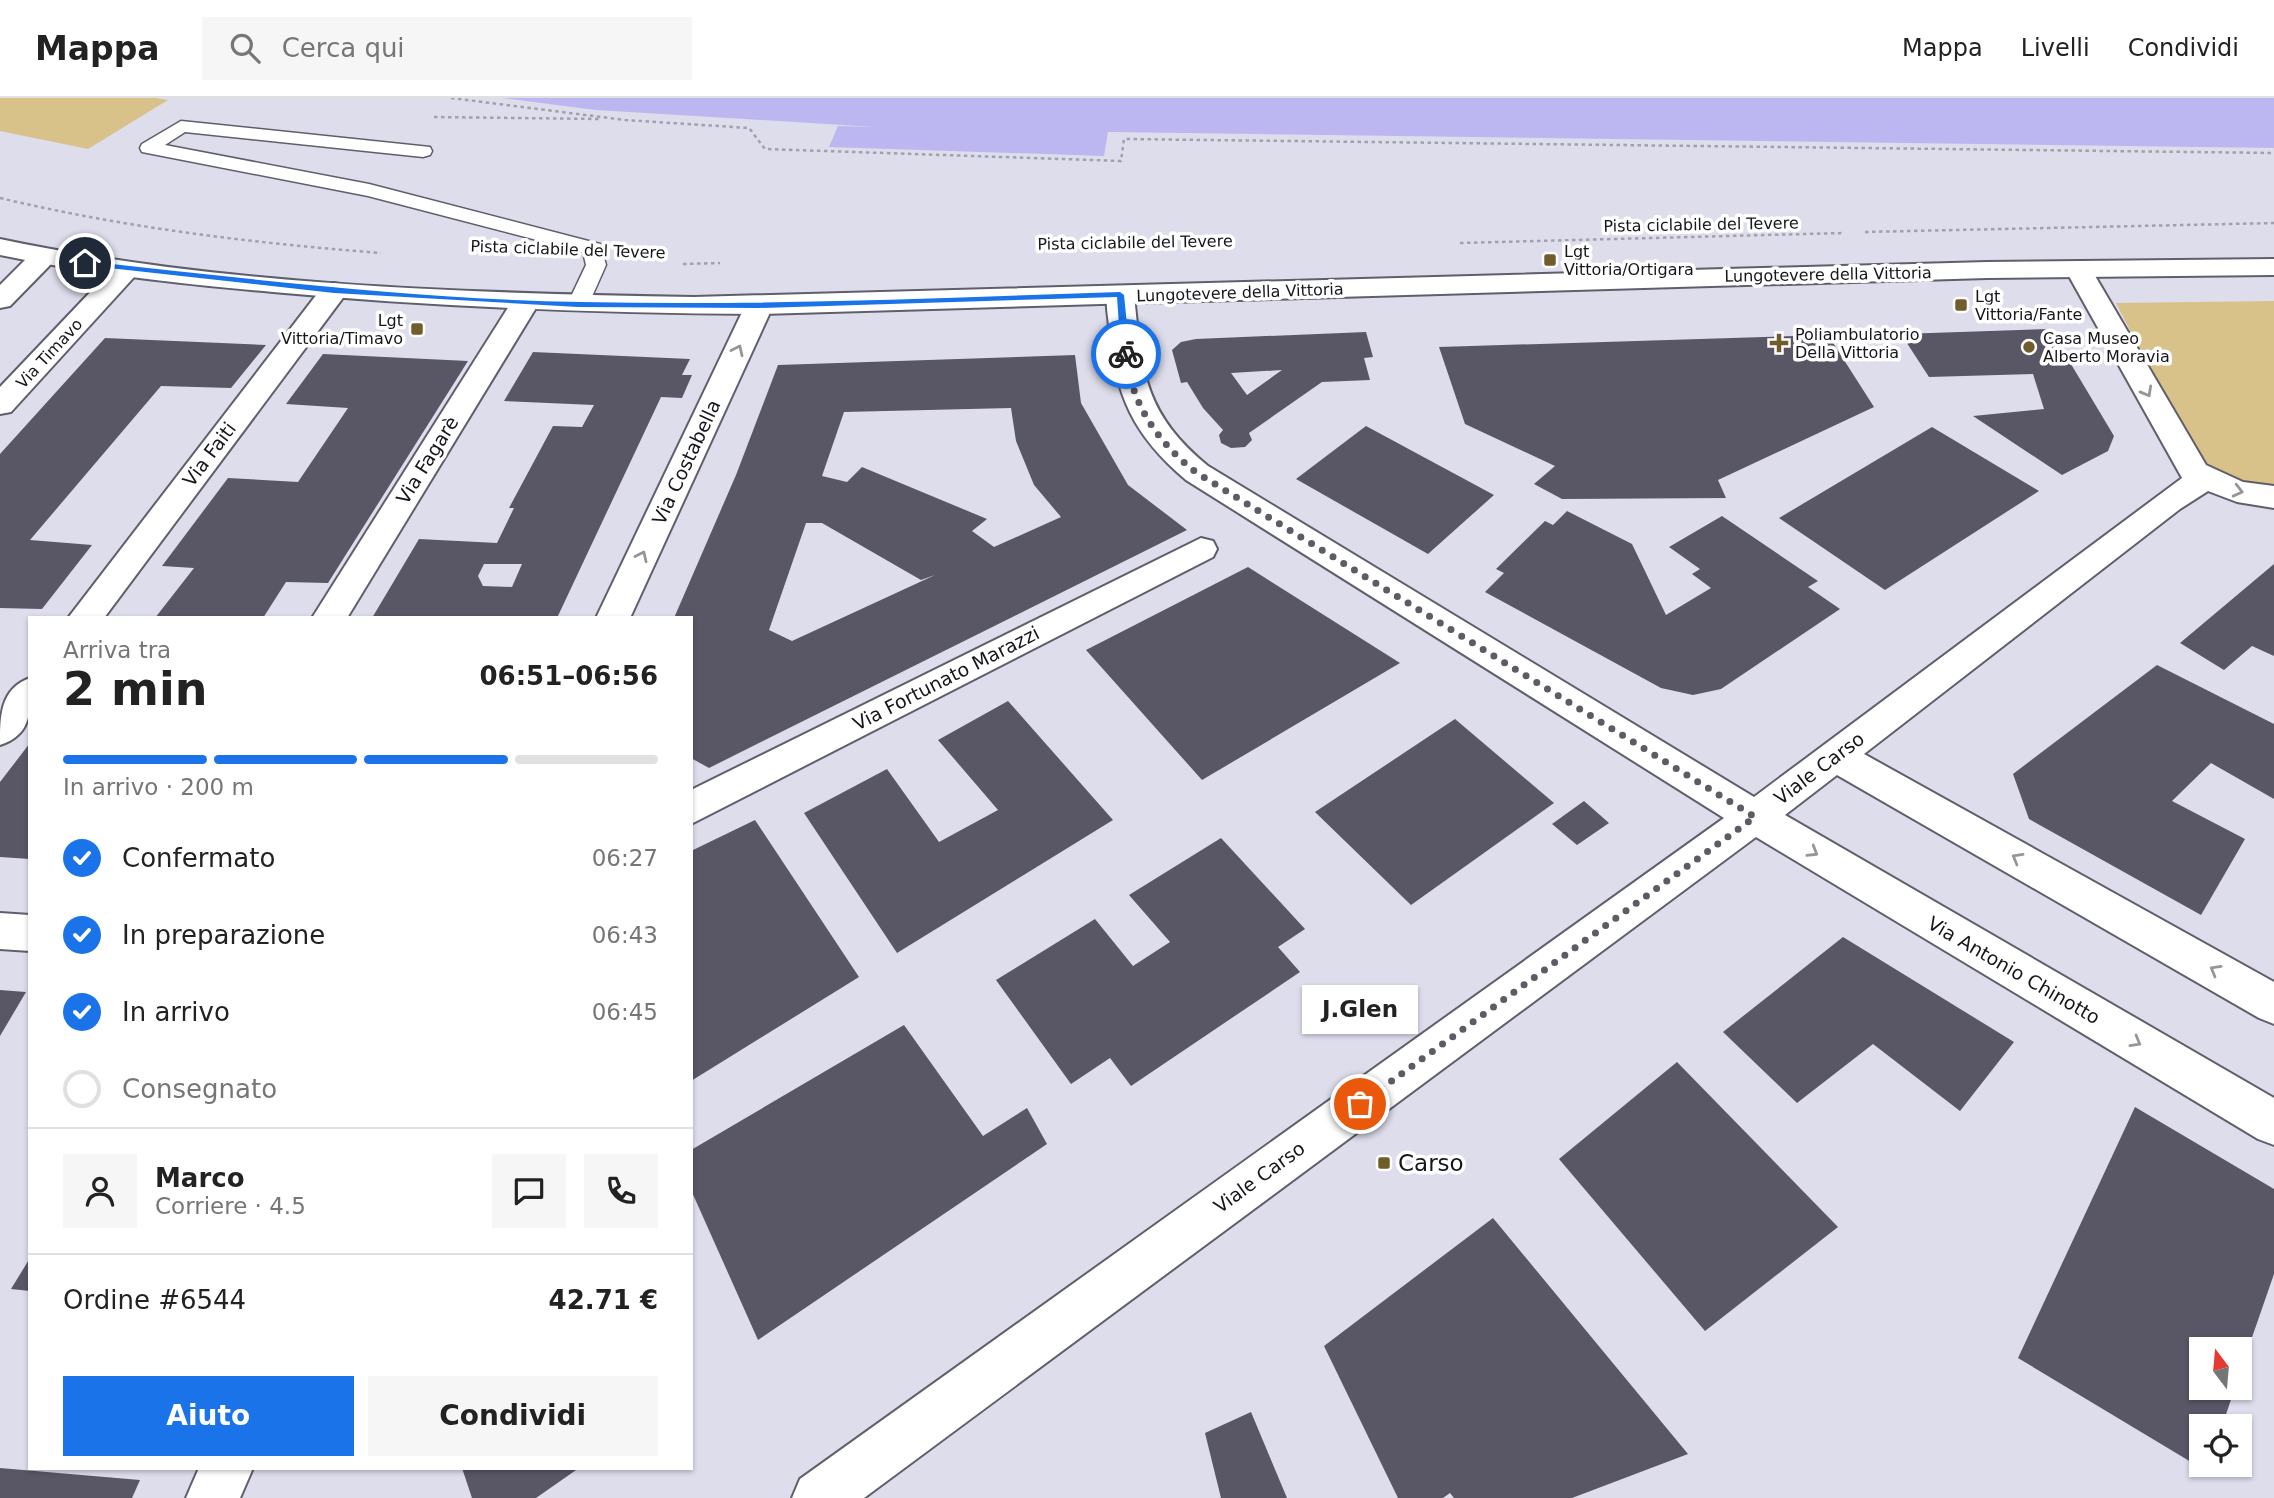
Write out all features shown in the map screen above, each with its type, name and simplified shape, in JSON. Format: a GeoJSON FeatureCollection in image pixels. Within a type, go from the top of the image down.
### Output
{"type":"FeatureCollection","features":[{"type":"Feature","properties":{"kind":"street","name":"Lungotevere della Vittoria"},"geometry":{"type":"LineString","coordinates":[[0,247],[43,257],[126,270],[334,291],[578,305],[759,306],[2078,269],[2274,267]]}},
{"type":"Feature","properties":{"kind":"street"},"geometry":{"type":"LineString","coordinates":[[0,300],[43,257]]}},
{"type":"Feature","properties":{"kind":"street"},"geometry":{"type":"LineString","coordinates":[[2078,269],[2188,465],[2204,479],[2237,491],[2274,497]]}},
{"type":"Feature","properties":{"kind":"street","name":"Via Timavo"},"geometry":{"type":"LineString","coordinates":[[0,405],[126,270]]}},
{"type":"Feature","properties":{"kind":"street","name":"Via Faiti"},"geometry":{"type":"LineString","coordinates":[[87,616],[334,291]]}},
{"type":"Feature","properties":{"kind":"street","name":"Via Antonio Chinotto"},"geometry":{"type":"LineString","coordinates":[[1120,295],[1127,371],[1133,393],[1153,428],[1182,461],[1755,817],[2274,1123]]}},
{"type":"Feature","properties":{"kind":"street","name":"Via Fagarè"},"geometry":{"type":"LineString","coordinates":[[330,616],[525,303]]}},
{"type":"Feature","properties":{"kind":"street","name":"Via Costabella"},"geometry":{"type":"LineString","coordinates":[[614,616],[759,306]]}},
{"type":"Feature","properties":{"kind":"street","name":"Viale Carso"},"geometry":{"type":"LineString","coordinates":[[818,1498],[1755,817],[2169,501],[2204,479]]}},
{"type":"Feature","properties":{"kind":"street","name":"Via Fortunato Marazzi"},"geometry":{"type":"LineString","coordinates":[[693,807],[1201,549]]}},
{"type":"Feature","properties":{"kind":"street"},"geometry":{"type":"LineString","coordinates":[[0,731],[28,695]]}},
{"type":"Feature","properties":{"kind":"street"},"geometry":{"type":"LineString","coordinates":[[1836,756],[2274,1004]]}},
{"type":"Feature","properties":{"kind":"street"},"geometry":{"type":"LineString","coordinates":[[0,931],[28,933]]}},
{"type":"Feature","properties":{"kind":"street"},"geometry":{"type":"LineString","coordinates":[[213,1498],[225,1470]]}},
{"type":"Feature","properties":{"kind":"lane"},"geometry":{"type":"LineString","coordinates":[[423,151],[181,126],[149,148],[369,190],[593,248],[596,265],[578,305]]}},
{"type":"Feature","properties":{"kind":"path"},"geometry":{"type":"LineString","coordinates":[[451,98],[625,120],[748,128],[765,149],[1121,161],[1124,139],[2274,153]]}},
{"type":"Feature","properties":{"kind":"path"},"geometry":{"type":"LineString","coordinates":[[0,198],[111,221],[284,245],[391,254]]}},
{"type":"Feature","properties":{"kind":"path"},"geometry":{"type":"LineString","coordinates":[[1865,232],[2274,223]]}},
{"type":"Feature","properties":{"kind":"path","name":"Pista ciclabile del Tevere"},"geometry":{"type":"LineString","coordinates":[[1455,244],[1852,233]]}},
{"type":"Feature","properties":{"kind":"path","name":"Pista ciclabile del Tevere"},"geometry":{"type":"LineString","coordinates":[[596,265],[728,263]]}},
{"type":"Feature","properties":{"kind":"shaded area"},"geometry":{"type":"Polygon","coordinates":[[[0,98],[168,100],[88,149],[0,131],[0,98]]]}},
{"type":"Feature","properties":{"kind":"shaded area"},"geometry":{"type":"Polygon","coordinates":[[[502,98],[2274,98],[2274,148],[1108,132],[1104,156],[829,147],[838,126],[875,127],[596,110],[502,98]]]}},
{"type":"Feature","properties":{"kind":"shaded area"},"geometry":{"type":"Polygon","coordinates":[[[2274,301],[2274,488],[2227,482],[2200,467],[2116,303],[2274,301]]]}},
{"type":"Feature","properties":{"kind":"building"},"geometry":{"type":"Polygon","coordinates":[[[2050,329],[2114,436],[2108,451],[2062,475],[1973,416],[2044,409],[2033,374],[1929,377],[1901,334],[2050,329]]]}},
{"type":"Feature","properties":{"kind":"building"},"geometry":{"type":"Polygon","coordinates":[[[1366,332],[1373,357],[1364,358],[1370,380],[1322,382],[1249,433],[1252,440],[1245,447],[1231,448],[1221,443],[1219,435],[1223,430],[1203,408],[1187,382],[1181,383],[1172,350],[1181,342],[1196,339],[1366,332]],[[1282,370],[1231,373],[1247,395],[1282,370]]]}},
{"type":"Feature","properties":{"kind":"building"},"geometry":{"type":"Polygon","coordinates":[[[1828,335],[1874,407],[1718,480],[1726,498],[1562,499],[1534,484],[1555,466],[1465,424],[1439,347],[1828,335]]]}},
{"type":"Feature","properties":{"kind":"building"},"geometry":{"type":"Polygon","coordinates":[[[105,338],[266,345],[231,388],[161,386],[30,540],[92,545],[42,609],[0,608],[0,454],[105,338]]]}},
{"type":"Feature","properties":{"kind":"building"},"geometry":{"type":"Polygon","coordinates":[[[533,352],[690,359],[682,375],[692,375],[682,398],[661,397],[558,616],[373,616],[419,539],[497,543],[514,508],[509,508],[553,426],[582,427],[594,405],[504,401],[533,352]],[[484,564],[478,576],[483,586],[512,587],[522,564],[484,564]]]}},
{"type":"Feature","properties":{"kind":"building"},"geometry":{"type":"Polygon","coordinates":[[[323,354],[468,361],[328,583],[286,582],[264,616],[157,616],[194,568],[162,566],[228,478],[298,482],[348,408],[286,404],[323,354]]]}},
{"type":"Feature","properties":{"kind":"building"},"geometry":{"type":"Polygon","coordinates":[[[1075,355],[1081,403],[1128,485],[1187,530],[709,768],[693,759],[693,616],[675,616],[736,475],[778,365],[1075,355]],[[1011,408],[844,412],[822,476],[847,482],[862,467],[987,519],[972,531],[994,547],[1061,517],[1034,485],[1016,441],[1011,408]],[[806,523],[769,630],[792,641],[935,575],[921,580],[822,523],[806,523]]]}},
{"type":"Feature","properties":{"kind":"building"},"geometry":{"type":"Polygon","coordinates":[[[1366,426],[1494,495],[1428,554],[1296,479],[1366,426]]]}},
{"type":"Feature","properties":{"kind":"building"},"geometry":{"type":"Polygon","coordinates":[[[1932,427],[2039,491],[1885,590],[1779,518],[1932,427]]]}},
{"type":"Feature","properties":{"kind":"building"},"geometry":{"type":"Polygon","coordinates":[[[1567,511],[1632,544],[1666,615],[1711,588],[1692,574],[1700,569],[1669,547],[1722,516],[1818,581],[1808,587],[1840,609],[1721,689],[1693,695],[1661,688],[1485,592],[1504,573],[1496,569],[1545,521],[1553,525],[1567,511]]]}},
{"type":"Feature","properties":{"kind":"building"},"geometry":{"type":"Polygon","coordinates":[[[2274,564],[2274,656],[2252,646],[2224,670],[2180,643],[2274,564]]]}},
{"type":"Feature","properties":{"kind":"building"},"geometry":{"type":"Polygon","coordinates":[[[1248,567],[1400,663],[1202,780],[1086,650],[1248,567]]]}},
{"type":"Feature","properties":{"kind":"building"},"geometry":{"type":"Polygon","coordinates":[[[2157,665],[2274,724],[2274,799],[2211,763],[2172,801],[2245,839],[2201,915],[2029,819],[2013,774],[2157,665]]]}},
{"type":"Feature","properties":{"kind":"building"},"geometry":{"type":"Polygon","coordinates":[[[1008,701],[1113,820],[897,953],[804,813],[887,769],[939,842],[998,810],[938,740],[1008,701]]]}},
{"type":"Feature","properties":{"kind":"building"},"geometry":{"type":"Polygon","coordinates":[[[1455,719],[1554,803],[1411,905],[1315,812],[1455,719]]]}},
{"type":"Feature","properties":{"kind":"building"},"geometry":{"type":"Polygon","coordinates":[[[28,746],[28,859],[0,857],[0,782],[28,746]]]}},
{"type":"Feature","properties":{"kind":"building"},"geometry":{"type":"Polygon","coordinates":[[[1584,801],[1609,823],[1577,845],[1552,824],[1584,801]]]}},
{"type":"Feature","properties":{"kind":"building"},"geometry":{"type":"Polygon","coordinates":[[[755,820],[859,977],[693,1080],[693,850],[755,820]]]}},
{"type":"Feature","properties":{"kind":"building"},"geometry":{"type":"Polygon","coordinates":[[[1221,838],[1305,929],[1278,947],[1300,972],[1131,1086],[1110,1058],[1071,1084],[996,980],[1095,919],[1133,966],[1170,942],[1129,895],[1221,838]]]}},
{"type":"Feature","properties":{"kind":"building"},"geometry":{"type":"Polygon","coordinates":[[[1843,937],[2014,1042],[1960,1111],[1873,1044],[1797,1103],[1723,1032],[1843,937]]]}},
{"type":"Feature","properties":{"kind":"building"},"geometry":{"type":"Polygon","coordinates":[[[0,990],[26,992],[0,1036],[0,990]]]}},
{"type":"Feature","properties":{"kind":"building"},"geometry":{"type":"Polygon","coordinates":[[[904,1025],[983,1136],[1027,1108],[1047,1144],[758,1340],[693,1194],[693,1149],[904,1025]]]}},
{"type":"Feature","properties":{"kind":"building"},"geometry":{"type":"Polygon","coordinates":[[[1677,1062],[1838,1227],[1705,1331],[1559,1159],[1677,1062]]]}},
{"type":"Feature","properties":{"kind":"building"},"geometry":{"type":"Polygon","coordinates":[[[2135,1107],[2274,1189],[2274,1274],[2252,1337],[2189,1337],[2189,1400],[2231,1400],[2226,1414],[2189,1414],[2189,1461],[2018,1358],[2135,1107]]]}},
{"type":"Feature","properties":{"kind":"building"},"geometry":{"type":"Polygon","coordinates":[[[1493,1218],[1688,1454],[1572,1498],[1454,1498],[1450,1493],[1443,1498],[1398,1498],[1324,1346],[1493,1218]]]}},
{"type":"Feature","properties":{"kind":"building"},"geometry":{"type":"Polygon","coordinates":[[[28,1261],[28,1291],[11,1289],[28,1261]]]}},
{"type":"Feature","properties":{"kind":"building"},"geometry":{"type":"Polygon","coordinates":[[[1251,1412],[1287,1498],[1221,1498],[1205,1433],[1251,1412]]]}},
{"type":"Feature","properties":{"kind":"building"},"geometry":{"type":"Polygon","coordinates":[[[0,1468],[140,1480],[132,1498],[0,1498],[0,1468]]]}},
{"type":"Feature","properties":{"kind":"building"},"geometry":{"type":"Polygon","coordinates":[[[463,1470],[576,1470],[536,1498],[472,1498],[463,1470]]]}},
{"type":"Feature","properties":{"kind":"way so far"},"geometry":{"type":"LineString","coordinates":[[1126,354],[1133,393],[1142,412],[1165,445],[1197,473],[1755,817],[1360,1104]]}},
{"type":"Feature","properties":{"kind":"place","name":"Lgt Vittoria/Ortigara"},"geometry":{"type":"Point","coordinates":[1550,260]}},
{"type":"Feature","properties":{"kind":"place","name":"Lgt Vittoria/Fante"},"geometry":{"type":"Point","coordinates":[1961,305]}},
{"type":"Feature","properties":{"kind":"place","name":"Lgt Vittoria/Timavo"},"geometry":{"type":"Point","coordinates":[417,329]}},
{"type":"Feature","properties":{"kind":"place","name":"Poliambulatorio Della Vittoria"},"geometry":{"type":"Point","coordinates":[1779,343]}},
{"type":"Feature","properties":{"kind":"place","name":"Casa Museo Alberto Moravia"},"geometry":{"type":"Point","coordinates":[2029,347]}},
{"type":"Feature","properties":{"kind":"place","name":"J.Glen"},"geometry":{"type":"Point","coordinates":[1360,1104]}},
{"type":"Feature","properties":{"kind":"place","name":"Carso"},"geometry":{"type":"Point","coordinates":[1384,1163]}},
{"type":"Feature","properties":{"kind":"route"},"geometry":{"type":"LineString","coordinates":[[85,263],[334,291],[578,305],[759,306],[1120,295],[1126,354]]}}]}
